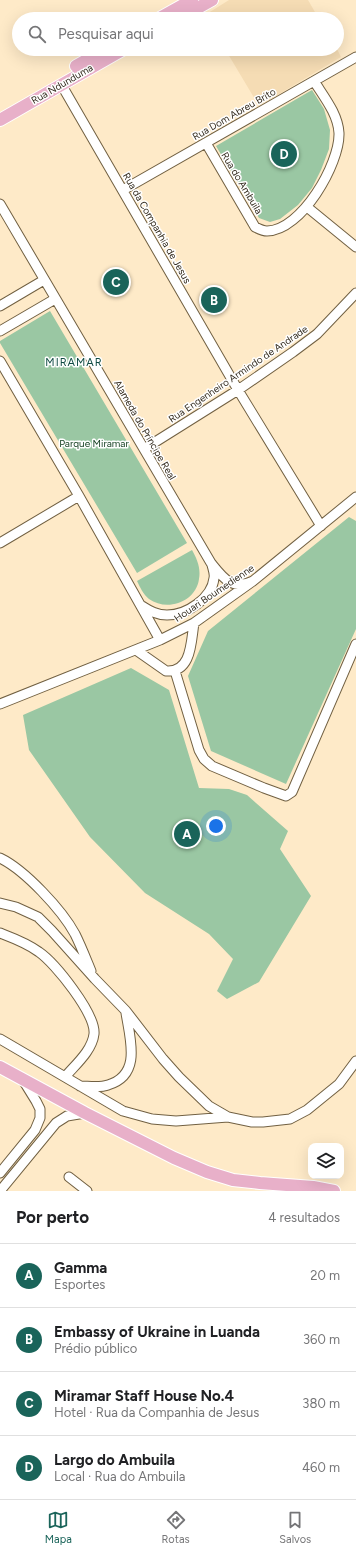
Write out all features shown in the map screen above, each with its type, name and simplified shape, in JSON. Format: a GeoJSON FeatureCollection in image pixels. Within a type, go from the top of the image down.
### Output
{"type":"FeatureCollection","features":[{"type":"Feature","properties":{"kind":"main road"},"geometry":{"type":"LineString","coordinates":[[171,12],[192,0]]}},
{"type":"Feature","properties":{"kind":"main road"},"geometry":{"type":"LineString","coordinates":[[191,12],[212,0]]}},
{"type":"Feature","properties":{"kind":"main road","name":"Rua Ndunduma"},"geometry":{"type":"LineString","coordinates":[[0,110],[94,56]]}},
{"type":"Feature","properties":{"kind":"main road","name":"Rua Ndunduma"},"geometry":{"type":"LineString","coordinates":[[0,120],[60,84],[111,56]]}},
{"type":"Feature","properties":{"kind":"main road"},"geometry":{"type":"LineString","coordinates":[[0,1067],[85,1113],[174,1158],[207,1172],[232,1180],[313,1187],[334,1191]]}},
{"type":"Feature","properties":{"kind":"street","name":"Rua Dom Abreu Brito"},"geometry":{"type":"LineString","coordinates":[[123,190],[356,57]]}},
{"type":"Feature","properties":{"kind":"street","name":"Rua do Ambuila"},"geometry":{"type":"LineString","coordinates":[[206,143],[255,227],[265,232],[276,230],[294,219],[307,207],[325,180],[338,146],[339,132],[336,118],[314,81]]}},
{"type":"Feature","properties":{"kind":"street","name":"Rua da Companhia de Jesus"},"geometry":{"type":"LineString","coordinates":[[60,84],[238,390],[321,526]]}},
{"type":"Feature","properties":{"kind":"street","name":"Alameda do Príncipe Real"},"geometry":{"type":"LineString","coordinates":[[0,204],[211,563],[224,580],[237,585],[246,585],[254,581]]}},
{"type":"Feature","properties":{"kind":"street"},"geometry":{"type":"LineString","coordinates":[[307,207],[356,248]]}},
{"type":"Feature","properties":{"kind":"street"},"geometry":{"type":"LineString","coordinates":[[0,306],[44,280]]}},
{"type":"Feature","properties":{"kind":"street","name":"Rua Engenheiro Armindo de Andrade"},"geometry":{"type":"LineString","coordinates":[[144,449],[238,390],[317,334],[356,293]]}},
{"type":"Feature","properties":{"kind":"street"},"geometry":{"type":"LineString","coordinates":[[0,331],[56,298]]}},
{"type":"Feature","properties":{"kind":"street"},"geometry":{"type":"LineString","coordinates":[[0,361],[79,496],[160,640]]}},
{"type":"Feature","properties":{"kind":"street"},"geometry":{"type":"LineString","coordinates":[[0,543],[79,496]]}},
{"type":"Feature","properties":{"kind":"street","name":"Houari Boumedienne"},"geometry":{"type":"LineString","coordinates":[[0,704],[160,640],[194,622],[254,581],[356,497]]}},
{"type":"Feature","properties":{"kind":"street","name":"Alameda do Príncipe Real"},"geometry":{"type":"LineString","coordinates":[[140,605],[154,613],[167,615],[181,613],[193,607],[211,590],[214,577],[211,563]]}},
{"type":"Feature","properties":{"kind":"street"},"geometry":{"type":"LineString","coordinates":[[136,650],[160,669],[175,671],[182,667],[188,658],[194,622]]}},
{"type":"Feature","properties":{"kind":"street"},"geometry":{"type":"LineString","coordinates":[[175,671],[199,750],[204,759],[212,766],[286,796],[292,792],[356,644]]}},
{"type":"Feature","properties":{"kind":"street"},"geometry":{"type":"LineString","coordinates":[[0,858],[45,894],[60,912],[75,934],[95,979]]}},
{"type":"Feature","properties":{"kind":"street"},"geometry":{"type":"LineString","coordinates":[[0,903],[16,906],[38,917],[52,930],[95,979],[126,1011],[163,1059],[194,1093],[209,1106],[228,1117]]}},
{"type":"Feature","properties":{"kind":"street"},"geometry":{"type":"LineString","coordinates":[[0,933],[20,941],[38,951],[51,962],[83,1003],[92,1019],[94,1034],[90,1047],[65,1077]]}},
{"type":"Feature","properties":{"kind":"street"},"geometry":{"type":"LineString","coordinates":[[80,1086],[108,1086],[123,1077],[130,1068],[131,1048],[126,1011]]}},
{"type":"Feature","properties":{"kind":"street"},"geometry":{"type":"LineString","coordinates":[[0,1039],[123,1111],[152,1119],[176,1121],[228,1117],[252,1122],[290,1119],[307,1110],[339,1084],[356,1061]]}},
{"type":"Feature","properties":{"kind":"street"},"geometry":{"type":"LineString","coordinates":[[0,1173],[35,1130],[40,1118],[40,1109],[22,1079]]}},
{"type":"Feature","properties":{"kind":"street"},"geometry":{"type":"LineString","coordinates":[[0,1191],[56,1123],[67,1116],[85,1113]]}},
{"type":"Feature","properties":{"kind":"street"},"geometry":{"type":"LineString","coordinates":[[69,1177],[87,1191]]}},
{"type":"Feature","properties":{"kind":"shaded area"},"geometry":{"type":"Polygon","coordinates":[[[229,0],[308,0],[315,12],[210,12],[229,0]]]}},
{"type":"Feature","properties":{"kind":"shaded area"},"geometry":{"type":"Polygon","coordinates":[[[229,56],[340,56],[341,57],[259,106],[229,56]]]}},
{"type":"Feature","properties":{"kind":"green space"},"geometry":{"type":"Polygon","coordinates":[[[312,90],[324,109],[330,130],[329,149],[321,170],[312,188],[298,205],[280,219],[270,222],[259,218],[216,146],[312,90]]]}},
{"type":"Feature","properties":{"kind":"green space","name":"Parque Miramar"},"geometry":{"type":"Polygon","coordinates":[[[50,311],[187,543],[137,573],[0,343],[0,341],[50,311]]]}},
{"type":"Feature","properties":{"kind":"green space"},"geometry":{"type":"Polygon","coordinates":[[[349,517],[356,521],[356,629],[286,784],[211,751],[188,676],[208,631],[349,517]]]}},
{"type":"Feature","properties":{"kind":"green space"},"geometry":{"type":"Polygon","coordinates":[[[192,550],[199,567],[199,579],[197,587],[187,599],[164,605],[149,599],[143,593],[137,581],[192,550]]]}},
{"type":"Feature","properties":{"kind":"green space"},"geometry":{"type":"Polygon","coordinates":[[[131,668],[169,690],[199,788],[229,789],[247,795],[288,831],[280,849],[311,896],[259,982],[227,999],[217,991],[233,959],[209,934],[145,893],[90,837],[29,750],[23,715],[131,668]]]}},
{"type":"Feature","properties":{"kind":"place","name":"Largo do Ambuila"},"geometry":{"type":"Point","coordinates":[284,154]}},
{"type":"Feature","properties":{"kind":"place","name":"Miramar Staff House No.4"},"geometry":{"type":"Point","coordinates":[116,282]}},
{"type":"Feature","properties":{"kind":"place","name":"Embassy of Ukraine in Luanda"},"geometry":{"type":"Point","coordinates":[214,300]}},
{"type":"Feature","properties":{"kind":"place","name":"Gamma"},"geometry":{"type":"Point","coordinates":[187,834]}},
{"type":"Feature","properties":{"kind":"district","name":"MIRAMAR"},"geometry":{"type":"Point","coordinates":[74,362]}}]}
